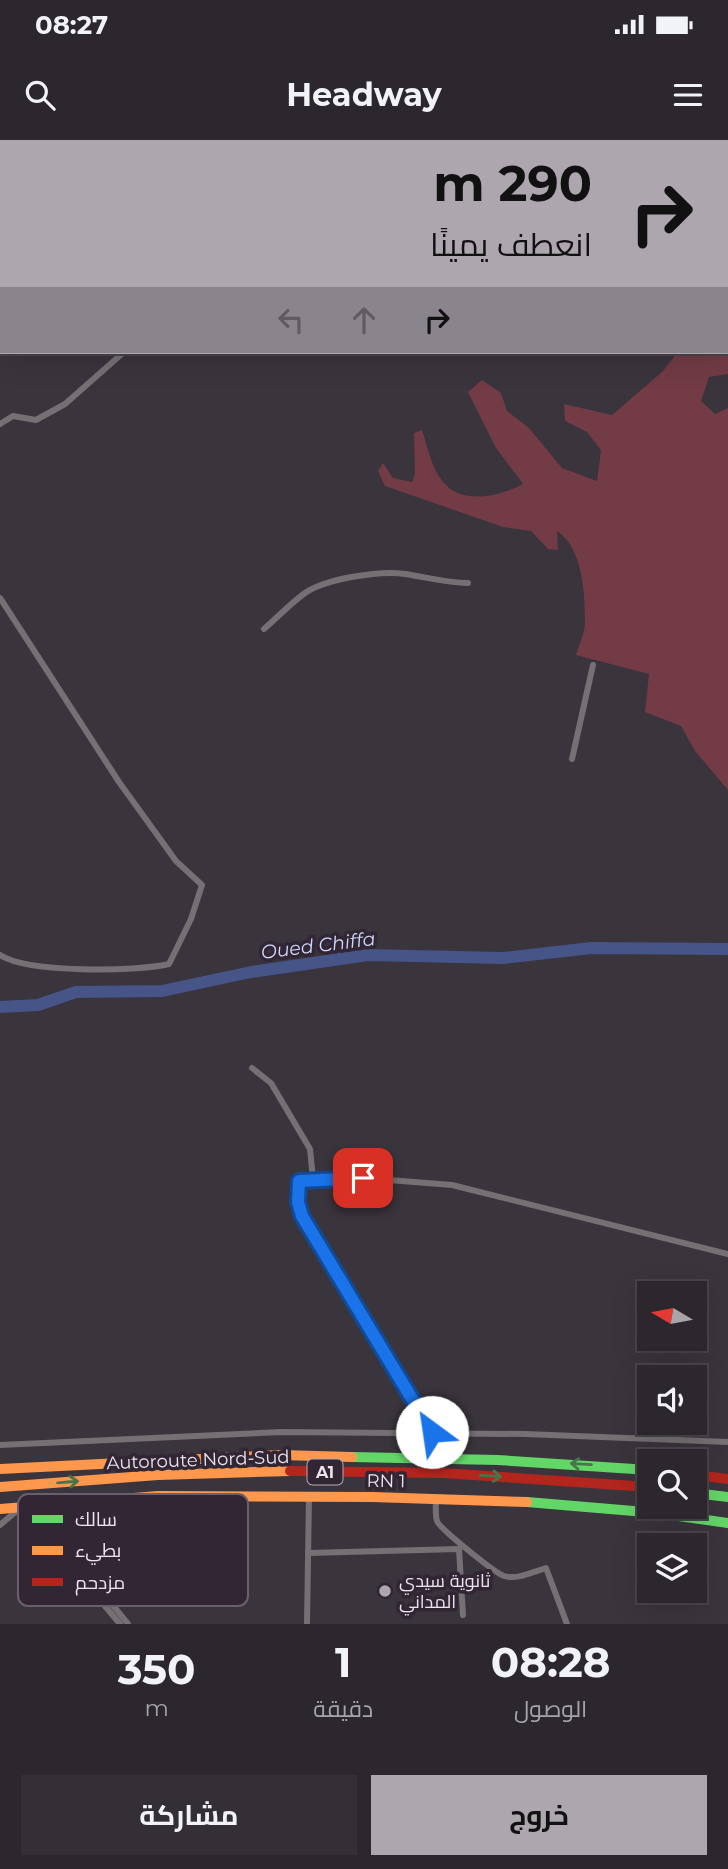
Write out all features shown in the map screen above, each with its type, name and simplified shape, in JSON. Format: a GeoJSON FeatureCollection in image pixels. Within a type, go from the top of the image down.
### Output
{"type":"FeatureCollection","features":[{"type":"Feature","properties":{"kind":"main road","name":"Autoroute Nord-Sud"},"geometry":{"type":"LineString","coordinates":[[0,1469],[281,1455],[487,1460],[637,1469]]}},
{"type":"Feature","properties":{"kind":"main road","name":"Autoroute Nord-Sud"},"geometry":{"type":"LineString","coordinates":[[0,1487],[278,1471],[443,1473],[637,1486]]}},
{"type":"Feature","properties":{"kind":"main road"},"geometry":{"type":"LineString","coordinates":[[707,1476],[728,1479]]}},
{"type":"Feature","properties":{"kind":"main road"},"geometry":{"type":"LineString","coordinates":[[707,1494],[728,1497]]}},
{"type":"Feature","properties":{"kind":"main road","name":"RN 1"},"geometry":{"type":"LineString","coordinates":[[248,1496],[436,1499],[625,1511],[728,1523]]}},
{"type":"Feature","properties":{"kind":"main road","name":"RN 1"},"geometry":{"type":"LineString","coordinates":[[0,1509],[18,1508]]}},
{"type":"Feature","properties":{"kind":"street"},"geometry":{"type":"LineString","coordinates":[[0,424],[13,416],[36,420],[65,404],[122,354]]}},
{"type":"Feature","properties":{"kind":"street"},"geometry":{"type":"LineString","coordinates":[[264,629],[307,592],[342,580],[403,574],[446,583],[468,583]]}},
{"type":"Feature","properties":{"kind":"street"},"geometry":{"type":"LineString","coordinates":[[0,598],[119,782],[176,860],[202,885],[191,919],[169,964],[113,969],[65,967],[21,964],[0,955]]}},
{"type":"Feature","properties":{"kind":"street"},"geometry":{"type":"LineString","coordinates":[[572,759],[593,665]]}},
{"type":"Feature","properties":{"kind":"street"},"geometry":{"type":"LineString","coordinates":[[252,1069],[271,1083],[310,1149],[313,1180]]}},
{"type":"Feature","properties":{"kind":"street"},"geometry":{"type":"LineString","coordinates":[[432,1432],[302,1216],[298,1202],[299,1181],[363,1178],[452,1185],[728,1254]]}},
{"type":"Feature","properties":{"kind":"street"},"geometry":{"type":"LineString","coordinates":[[0,1444],[281,1432],[432,1432],[728,1442]]}},
{"type":"Feature","properties":{"kind":"street"},"geometry":{"type":"LineString","coordinates":[[307,1624],[309,1496]]}},
{"type":"Feature","properties":{"kind":"street"},"geometry":{"type":"LineString","coordinates":[[436,1499],[437,1521],[446,1534],[460,1541],[492,1569],[504,1576],[519,1576],[546,1568],[567,1624]]}},
{"type":"Feature","properties":{"kind":"street"},"geometry":{"type":"LineString","coordinates":[[0,1525],[18,1512]]}},
{"type":"Feature","properties":{"kind":"street"},"geometry":{"type":"LineString","coordinates":[[308,1553],[459,1549],[463,1615]]}},
{"type":"Feature","properties":{"kind":"street"},"geometry":{"type":"LineString","coordinates":[[105,1606],[120,1624]]}},
{"type":"Feature","properties":{"kind":"street"},"geometry":{"type":"LineString","coordinates":[[112,1606],[128,1624]]}},
{"type":"Feature","properties":{"kind":"shaded area"},"geometry":{"type":"Polygon","coordinates":[[[676,354],[728,354],[728,374],[709,377],[701,401],[715,414],[728,408],[728,790],[695,751],[681,726],[645,712],[649,674],[576,655],[585,627],[584,599],[581,572],[566,539],[557,531],[558,550],[548,549],[531,531],[503,527],[385,486],[378,471],[383,463],[393,478],[412,482],[415,474],[414,433],[422,430],[437,473],[454,491],[463,495],[484,496],[505,492],[523,484],[496,448],[468,392],[482,380],[501,393],[507,411],[529,428],[562,468],[597,481],[601,450],[587,432],[565,421],[564,404],[612,415],[662,372],[676,354]]]}},
{"type":"Feature","properties":{"kind":"waterway","name":"Oued Chiffa"},"geometry":{"type":"LineString","coordinates":[[0,1007],[38,1005],[76,992],[162,991],[251,972],[368,955],[503,958],[591,948],[728,949]]}},
{"type":"Feature","properties":{"kind":"traffic: fast"},"geometry":{"type":"LineString","coordinates":[[352,1457],[498,1460],[637,1469]]}},
{"type":"Feature","properties":{"kind":"traffic: fast"},"geometry":{"type":"LineString","coordinates":[[707,1494],[728,1497]]}},
{"type":"Feature","properties":{"kind":"traffic: fast"},"geometry":{"type":"LineString","coordinates":[[527,1502],[657,1513],[728,1523]]}},
{"type":"Feature","properties":{"kind":"traffic: slow"},"geometry":{"type":"LineString","coordinates":[[0,1469],[281,1455],[352,1457]]}},
{"type":"Feature","properties":{"kind":"traffic: slow"},"geometry":{"type":"LineString","coordinates":[[0,1487],[158,1475],[290,1471]]}},
{"type":"Feature","properties":{"kind":"traffic: slow"},"geometry":{"type":"LineString","coordinates":[[248,1496],[527,1502]]}},
{"type":"Feature","properties":{"kind":"traffic: slow"},"geometry":{"type":"LineString","coordinates":[[0,1509],[18,1508]]}},
{"type":"Feature","properties":{"kind":"traffic: jam"},"geometry":{"type":"LineString","coordinates":[[290,1471],[443,1473],[637,1486]]}},
{"type":"Feature","properties":{"kind":"traffic: jam"},"geometry":{"type":"LineString","coordinates":[[707,1476],[728,1479]]}},
{"type":"Feature","properties":{"kind":"place","name":"ثانوية سيدي المداني"},"geometry":{"type":"Point","coordinates":[385,1591]}},
{"type":"Feature","properties":{"kind":"route"},"geometry":{"type":"LineString","coordinates":[[363,1178],[299,1181],[298,1202],[302,1216],[432,1432]]}}]}
